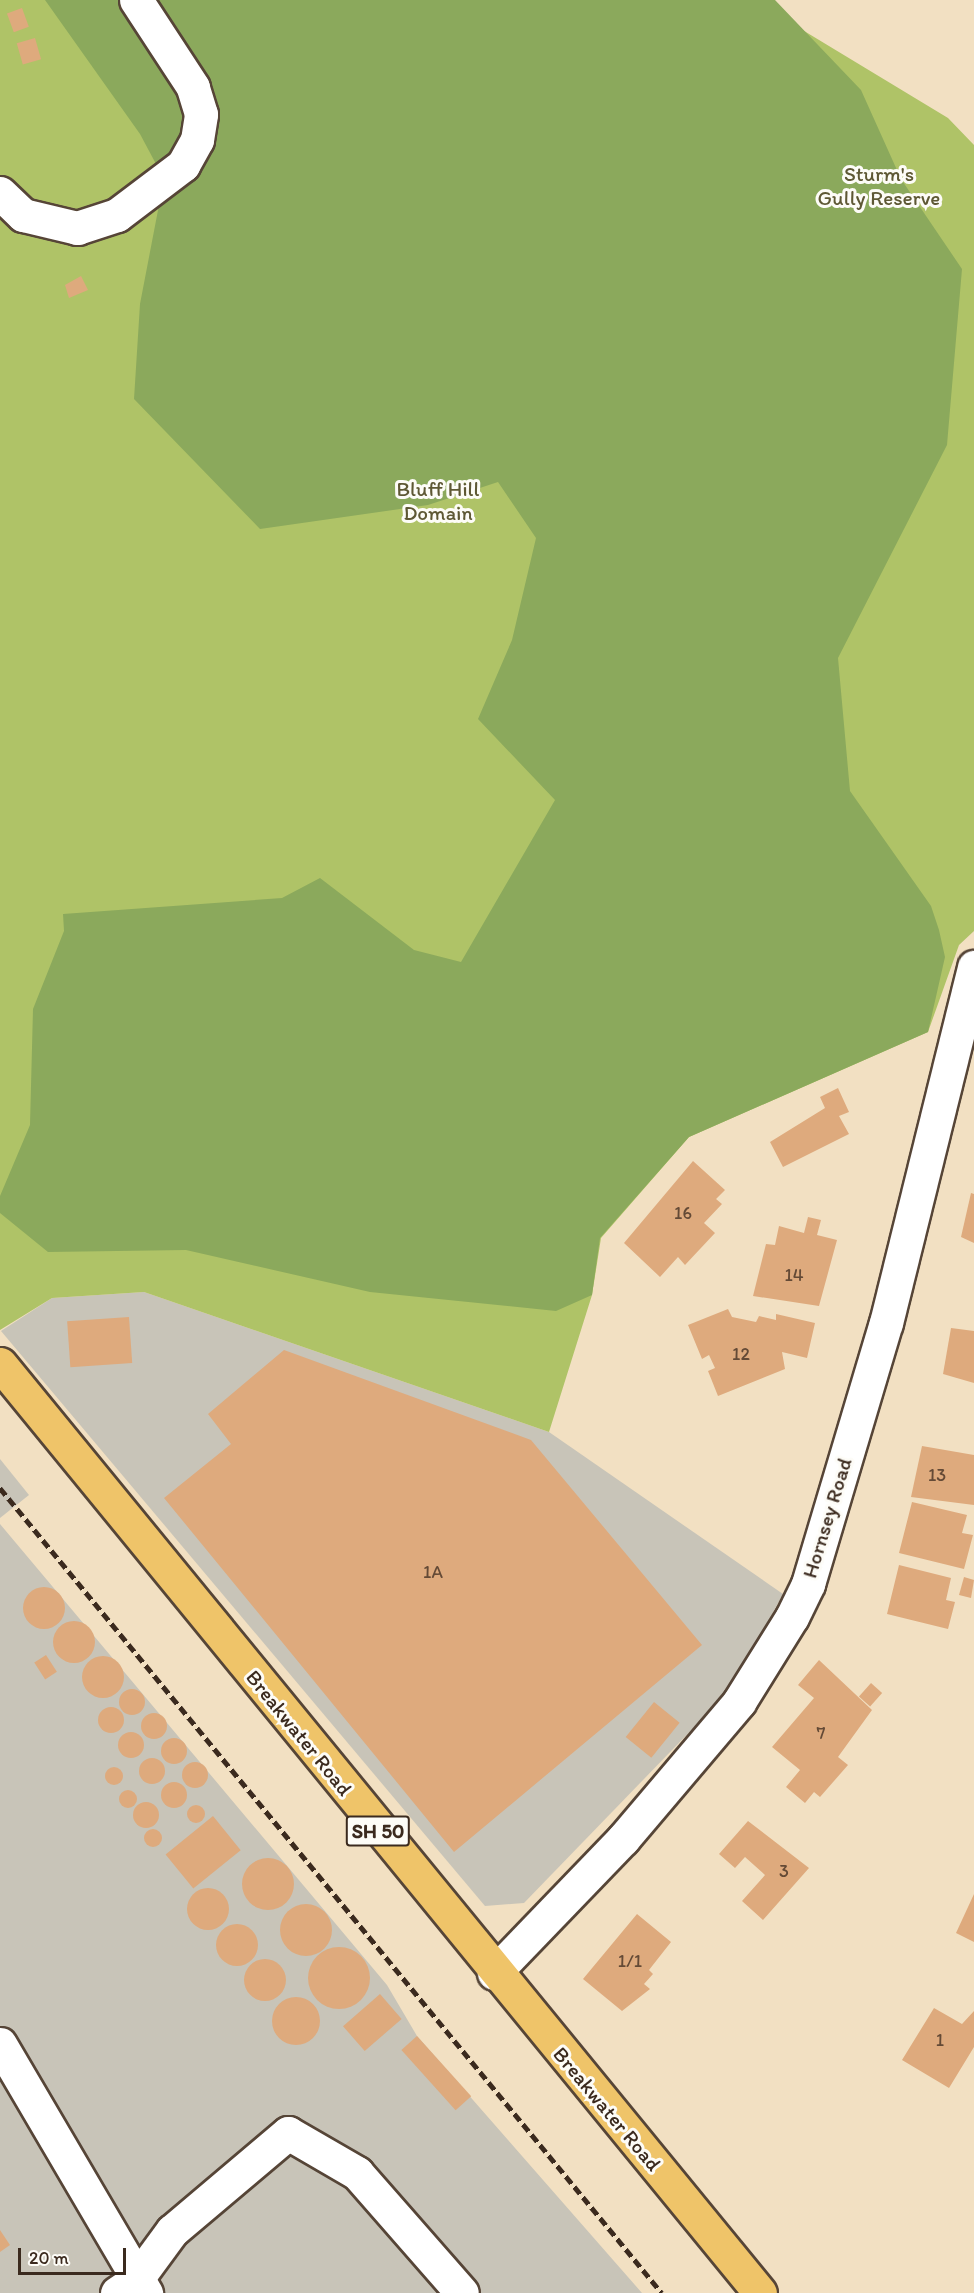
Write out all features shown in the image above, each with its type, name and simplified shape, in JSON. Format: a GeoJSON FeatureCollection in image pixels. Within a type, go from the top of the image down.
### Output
{"type":"FeatureCollection","features":[{"type":"Feature","properties":{"kind":"highway","name":"Breakwater Road"},"geometry":{"type":"LineString","coordinates":[[0,1364],[494,1973],[760,2293]]}},
{"type":"Feature","properties":{"kind":"street"},"geometry":{"type":"LineString","coordinates":[[0,193],[23,215],[77,228],[117,215],[183,165],[197,140],[199,105],[193,87],[136,0]]}},
{"type":"Feature","properties":{"kind":"street","name":"Hornsey Road"},"geometry":{"type":"LineString","coordinates":[[494,1973],[623,1839],[739,1702],[796,1609],[886,1323],[974,967]]}},
{"type":"Feature","properties":{"kind":"street"},"geometry":{"type":"LineString","coordinates":[[0,2044],[133,2289],[172,2231],[288,2133],[357,2173],[462,2293]]}},
{"type":"Feature","properties":{"kind":"shaded area"},"geometry":{"type":"Polygon","coordinates":[[[144,1292],[549,1432],[783,1594],[733,1687],[524,1903],[485,1906],[1,1331],[52,1298],[144,1292]]]}},
{"type":"Feature","properties":{"kind":"shaded area"},"geometry":{"type":"Polygon","coordinates":[[[0,1459],[29,1495],[0,1518],[0,1459]]]}},
{"type":"Feature","properties":{"kind":"shaded area"},"geometry":{"type":"Polygon","coordinates":[[[0,1524],[387,1985],[417,2036],[642,2293],[0,2293],[0,1524]]]}},
{"type":"Feature","properties":{"kind":"green space","name":"Bluff Hill Domain"},"geometry":{"type":"Polygon","coordinates":[[[0,0],[753,0],[948,118],[974,145],[974,931],[959,945],[928,1032],[689,1137],[601,1238],[592,1295],[549,1432],[144,1292],[52,1298],[0,1330],[0,0]]]}},
{"type":"Feature","properties":{"kind":"green space","name":"Bluff Hill Domain"},"geometry":{"type":"Polygon","coordinates":[[[45,0],[775,0],[861,90],[901,179],[962,269],[947,445],[838,658],[850,791],[931,906],[939,930],[945,957],[928,1032],[689,1137],[600,1238],[592,1295],[556,1311],[370,1292],[186,1250],[48,1252],[0,1213],[0,1196],[30,1125],[33,1009],[64,931],[63,914],[282,898],[320,878],[414,950],[461,962],[555,800],[478,719],[512,640],[536,538],[498,482],[428,505],[260,529],[134,399],[140,304],[164,179],[140,134],[45,0]]]}},
{"type":"Feature","properties":{"kind":"building"},"geometry":{"type":"Polygon","coordinates":[[[22,8],[29,27],[14,32],[7,13],[22,8]]]}},
{"type":"Feature","properties":{"kind":"building"},"geometry":{"type":"Polygon","coordinates":[[[35,38],[41,59],[23,64],[17,43],[35,38]]]}},
{"type":"Feature","properties":{"kind":"building"},"geometry":{"type":"Polygon","coordinates":[[[81,276],[88,290],[69,298],[65,285],[81,276]]]}},
{"type":"Feature","properties":{"kind":"building"},"geometry":{"type":"Polygon","coordinates":[[[838,1088],[849,1112],[839,1116],[849,1134],[783,1167],[770,1142],[825,1108],[820,1097],[838,1088]]]}},
{"type":"Feature","properties":{"kind":"building"},"geometry":{"type":"Polygon","coordinates":[[[693,1161],[725,1190],[716,1199],[722,1204],[704,1223],[715,1233],[685,1265],[678,1257],[660,1277],[624,1243],[693,1161]]]}},
{"type":"Feature","properties":{"kind":"building"},"geometry":{"type":"Polygon","coordinates":[[[971,1193],[974,1194],[974,1243],[961,1237],[971,1193]]]}},
{"type":"Feature","properties":{"kind":"building"},"geometry":{"type":"Polygon","coordinates":[[[808,1217],[821,1220],[817,1235],[837,1240],[819,1306],[753,1296],[766,1244],[775,1245],[779,1226],[804,1233],[808,1217]]]}},
{"type":"Feature","properties":{"kind":"building"},"geometry":{"type":"Polygon","coordinates":[[[728,1309],[732,1317],[756,1322],[759,1316],[776,1320],[776,1314],[815,1323],[807,1358],[782,1352],[785,1369],[718,1396],[708,1371],[715,1368],[709,1355],[702,1359],[688,1325],[728,1309]]]}},
{"type":"Feature","properties":{"kind":"building"},"geometry":{"type":"Polygon","coordinates":[[[129,1317],[132,1363],[70,1367],[67,1321],[129,1317]]]}},
{"type":"Feature","properties":{"kind":"building"},"geometry":{"type":"Polygon","coordinates":[[[951,1328],[974,1331],[974,1383],[943,1374],[951,1328]]]}},
{"type":"Feature","properties":{"kind":"building"},"geometry":{"type":"Polygon","coordinates":[[[284,1350],[531,1440],[702,1645],[454,1852],[164,1498],[231,1444],[208,1414],[284,1350]]]}},
{"type":"Feature","properties":{"kind":"building"},"geometry":{"type":"Polygon","coordinates":[[[922,1446],[974,1455],[974,1505],[911,1497],[922,1446]]]}},
{"type":"Feature","properties":{"kind":"building"},"geometry":{"type":"Polygon","coordinates":[[[912,1502],[967,1515],[962,1533],[973,1535],[964,1569],[899,1553],[912,1502]]]}},
{"type":"Feature","properties":{"kind":"building"},"geometry":{"type":"Polygon","coordinates":[[[899,1565],[951,1578],[946,1600],[955,1602],[948,1629],[887,1614],[899,1565]]]}},
{"type":"Feature","properties":{"kind":"building"},"geometry":{"type":"Polygon","coordinates":[[[964,1577],[974,1580],[971,1598],[959,1595],[964,1577]]]}},
{"type":"Feature","properties":{"kind":"building"},"geometry":{"type":"Polygon","coordinates":[[[44,1587],[59,1593],[65,1608],[59,1623],[44,1629],[29,1623],[23,1608],[29,1593],[44,1587]]]}},
{"type":"Feature","properties":{"kind":"building"},"geometry":{"type":"Polygon","coordinates":[[[74,1621],[89,1627],[95,1642],[89,1657],[74,1663],[59,1657],[53,1642],[59,1627],[74,1621]]]}},
{"type":"Feature","properties":{"kind":"building"},"geometry":{"type":"Polygon","coordinates":[[[46,1655],[57,1672],[45,1679],[34,1663],[46,1655]]]}},
{"type":"Feature","properties":{"kind":"building"},"geometry":{"type":"Polygon","coordinates":[[[103,1656],[118,1662],[124,1677],[118,1692],[103,1698],[88,1692],[82,1677],[88,1662],[103,1656]]]}},
{"type":"Feature","properties":{"kind":"building"},"geometry":{"type":"Polygon","coordinates":[[[819,1660],[872,1710],[838,1757],[848,1765],[820,1797],[814,1792],[805,1803],[786,1787],[800,1770],[772,1747],[814,1698],[798,1685],[819,1660]]]}},
{"type":"Feature","properties":{"kind":"building"},"geometry":{"type":"Polygon","coordinates":[[[871,1683],[882,1693],[870,1706],[859,1696],[871,1683]]]}},
{"type":"Feature","properties":{"kind":"building"},"geometry":{"type":"Polygon","coordinates":[[[132,1689],[141,1693],[145,1702],[141,1711],[132,1715],[123,1711],[119,1702],[123,1693],[132,1689]]]}},
{"type":"Feature","properties":{"kind":"building"},"geometry":{"type":"Polygon","coordinates":[[[654,1702],[680,1723],[651,1758],[626,1737],[654,1702]]]}},
{"type":"Feature","properties":{"kind":"building"},"geometry":{"type":"Polygon","coordinates":[[[111,1707],[120,1711],[124,1720],[120,1729],[111,1733],[102,1729],[98,1720],[102,1711],[111,1707]]]}},
{"type":"Feature","properties":{"kind":"building"},"geometry":{"type":"Polygon","coordinates":[[[154,1713],[163,1717],[167,1726],[163,1735],[154,1739],[145,1735],[141,1726],[145,1717],[154,1713]]]}},
{"type":"Feature","properties":{"kind":"building"},"geometry":{"type":"Polygon","coordinates":[[[131,1732],[140,1736],[144,1745],[140,1754],[131,1758],[122,1754],[118,1745],[122,1736],[131,1732]]]}},
{"type":"Feature","properties":{"kind":"building"},"geometry":{"type":"Polygon","coordinates":[[[174,1738],[183,1742],[187,1751],[183,1760],[174,1764],[165,1760],[161,1751],[165,1742],[174,1738]]]}},
{"type":"Feature","properties":{"kind":"building"},"geometry":{"type":"Polygon","coordinates":[[[152,1758],[161,1762],[165,1771],[161,1780],[152,1784],[143,1780],[139,1771],[143,1762],[152,1758]]]}},
{"type":"Feature","properties":{"kind":"building"},"geometry":{"type":"Polygon","coordinates":[[[195,1762],[204,1766],[208,1775],[204,1784],[195,1788],[186,1784],[182,1775],[186,1766],[195,1762]]]}},
{"type":"Feature","properties":{"kind":"building"},"geometry":{"type":"Polygon","coordinates":[[[114,1767],[120,1770],[123,1776],[120,1782],[114,1785],[108,1782],[105,1776],[108,1770],[114,1767]]]}},
{"type":"Feature","properties":{"kind":"building"},"geometry":{"type":"Polygon","coordinates":[[[174,1782],[183,1786],[187,1795],[183,1804],[174,1808],[165,1804],[161,1795],[165,1786],[174,1782]]]}},
{"type":"Feature","properties":{"kind":"building"},"geometry":{"type":"Polygon","coordinates":[[[128,1790],[134,1793],[137,1799],[134,1805],[128,1808],[122,1805],[119,1799],[122,1793],[128,1790]]]}},
{"type":"Feature","properties":{"kind":"building"},"geometry":{"type":"Polygon","coordinates":[[[146,1802],[155,1806],[159,1815],[155,1824],[146,1828],[137,1824],[133,1815],[137,1806],[146,1802]]]}},
{"type":"Feature","properties":{"kind":"building"},"geometry":{"type":"Polygon","coordinates":[[[196,1805],[202,1808],[205,1814],[202,1820],[196,1823],[190,1820],[187,1814],[190,1808],[196,1805]]]}},
{"type":"Feature","properties":{"kind":"building"},"geometry":{"type":"Polygon","coordinates":[[[213,1816],[241,1850],[193,1889],[166,1854],[213,1816]]]}},
{"type":"Feature","properties":{"kind":"building"},"geometry":{"type":"Polygon","coordinates":[[[748,1821],[809,1868],[763,1920],[742,1901],[765,1875],[745,1857],[735,1868],[719,1854],[748,1821]]]}},
{"type":"Feature","properties":{"kind":"building"},"geometry":{"type":"Polygon","coordinates":[[[153,1829],[159,1832],[162,1838],[159,1844],[153,1847],[147,1844],[144,1838],[147,1832],[153,1829]]]}},
{"type":"Feature","properties":{"kind":"building"},"geometry":{"type":"Polygon","coordinates":[[[263,1858],[273,1858],[287,1865],[294,1884],[287,1903],[273,1910],[263,1910],[253,1906],[246,1899],[242,1889],[242,1879],[246,1869],[253,1862],[263,1858]]]}},
{"type":"Feature","properties":{"kind":"building"},"geometry":{"type":"Polygon","coordinates":[[[208,1888],[223,1894],[229,1909],[223,1924],[208,1930],[193,1924],[187,1909],[193,1894],[208,1888]]]}},
{"type":"Feature","properties":{"kind":"building"},"geometry":{"type":"Polygon","coordinates":[[[974,1894],[974,1942],[956,1933],[974,1894]]]}},
{"type":"Feature","properties":{"kind":"building"},"geometry":{"type":"Polygon","coordinates":[[[301,1904],[311,1904],[325,1911],[332,1930],[325,1949],[311,1956],[301,1956],[291,1952],[284,1945],[280,1935],[280,1925],[284,1915],[291,1908],[301,1904]]]}},
{"type":"Feature","properties":{"kind":"building"},"geometry":{"type":"Polygon","coordinates":[[[637,1914],[671,1942],[649,1970],[653,1974],[644,1984],[650,1989],[622,2011],[583,1979],[637,1914]]]}},
{"type":"Feature","properties":{"kind":"building"},"geometry":{"type":"Polygon","coordinates":[[[237,1924],[252,1930],[258,1945],[252,1960],[237,1966],[222,1960],[216,1945],[222,1930],[237,1924]]]}},
{"type":"Feature","properties":{"kind":"building"},"geometry":{"type":"Polygon","coordinates":[[[333,1947],[345,1947],[361,1956],[368,1966],[370,1978],[368,1990],[361,2000],[345,2009],[333,2009],[322,2004],[313,1995],[308,1984],[308,1972],[313,1961],[322,1952],[333,1947]]]}},
{"type":"Feature","properties":{"kind":"building"},"geometry":{"type":"Polygon","coordinates":[[[265,1959],[280,1965],[286,1980],[280,1995],[265,2001],[250,1995],[244,1980],[250,1965],[265,1959]]]}},
{"type":"Feature","properties":{"kind":"building"},"geometry":{"type":"Polygon","coordinates":[[[380,1994],[402,2019],[365,2051],[343,2026],[380,1994]]]}},
{"type":"Feature","properties":{"kind":"building"},"geometry":{"type":"Polygon","coordinates":[[[291,1997],[301,1997],[316,2007],[320,2021],[316,2035],[310,2041],[301,2045],[291,2045],[276,2035],[272,2026],[272,2016],[282,2001],[291,1997]]]}},
{"type":"Feature","properties":{"kind":"building"},"geometry":{"type":"Polygon","coordinates":[[[934,2008],[962,2024],[974,2011],[974,2047],[949,2088],[902,2060],[934,2008]]]}},
{"type":"Feature","properties":{"kind":"building"},"geometry":{"type":"Polygon","coordinates":[[[417,2036],[471,2096],[456,2110],[401,2050],[417,2036]]]}},
{"type":"Feature","properties":{"kind":"building"},"geometry":{"type":"Polygon","coordinates":[[[0,2230],[10,2245],[0,2252],[0,2230]]]}},
{"type":"Feature","properties":{"kind":"railway"},"geometry":{"type":"LineString","coordinates":[[0,1488],[662,2293]]}},
{"type":"Feature","properties":{"kind":"park label","name":"Sturm's Gully Reserve"},"geometry":{"type":"Point","coordinates":[879,186]}}]}
